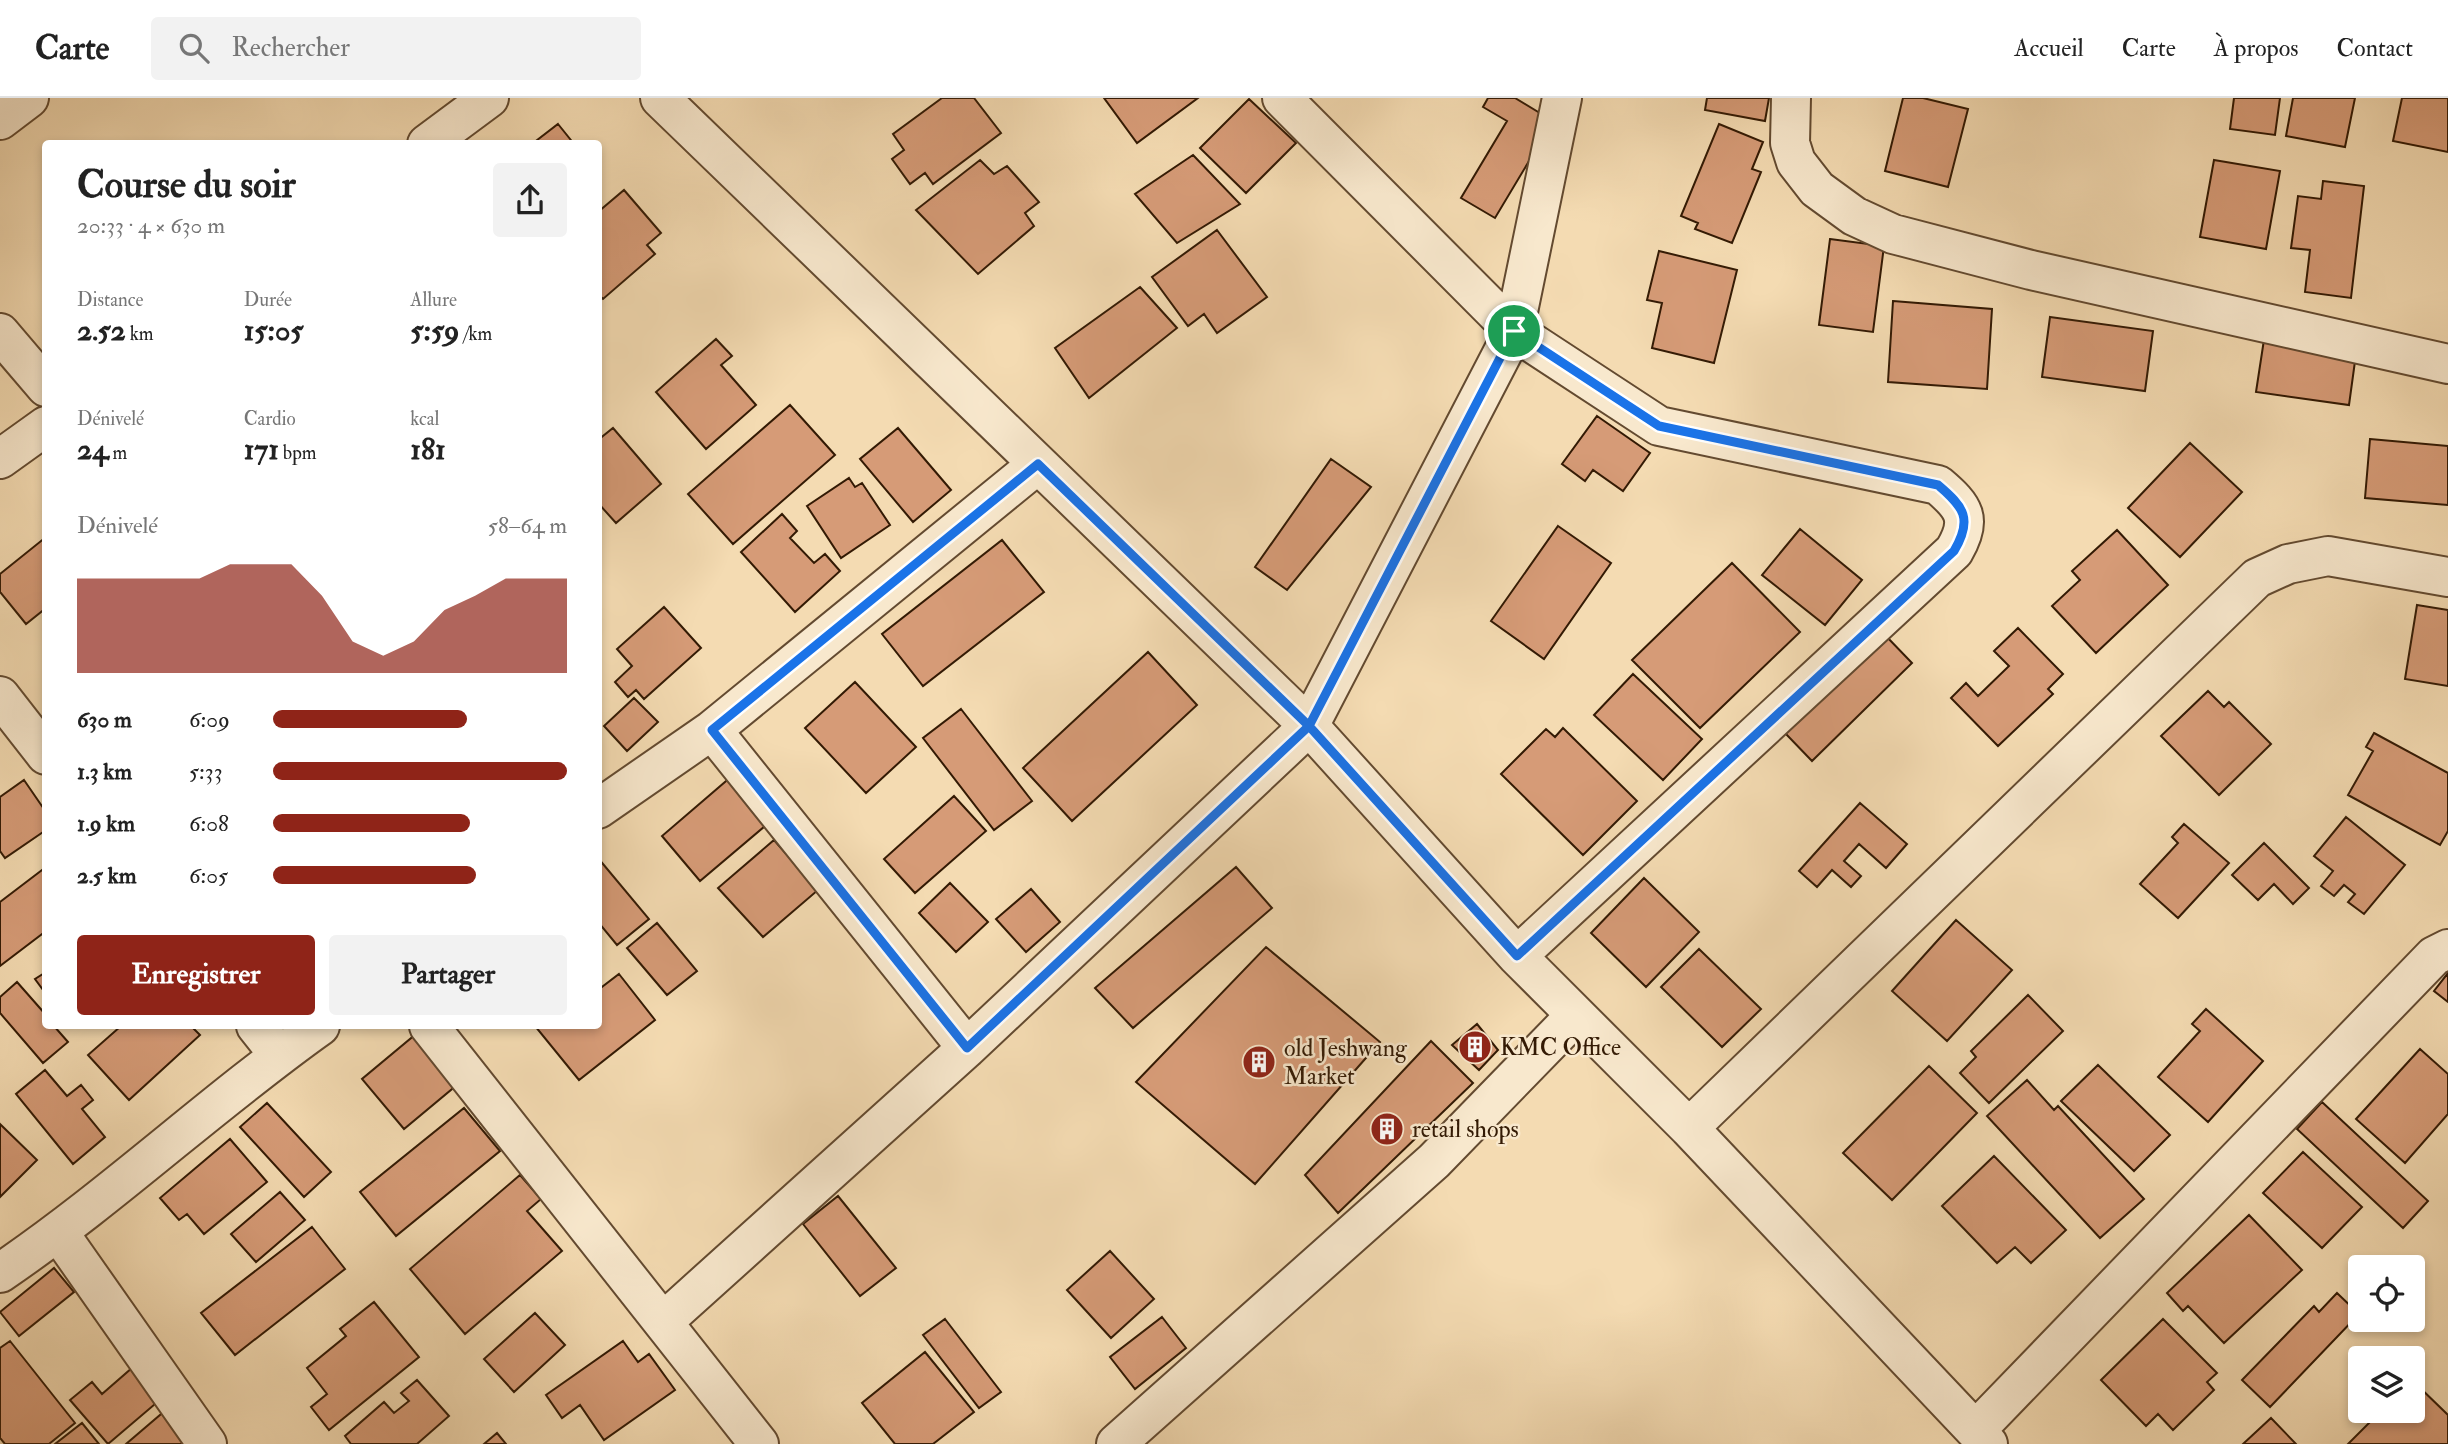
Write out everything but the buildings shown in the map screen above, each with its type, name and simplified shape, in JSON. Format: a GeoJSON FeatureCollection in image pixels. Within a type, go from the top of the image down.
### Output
{"type":"FeatureCollection","features":[{"type":"Feature","properties":{"kind":"street"},"geometry":{"type":"LineString","coordinates":[[0,120],[29,98]]}},
{"type":"Feature","properties":{"kind":"street"},"geometry":{"type":"LineString","coordinates":[[432,140],[489,98]]}},
{"type":"Feature","properties":{"kind":"street"},"geometry":{"type":"LineString","coordinates":[[660,98],[1309,726],[1517,956],[1689,1128],[1982,1437],[2434,956],[2448,949]]}},
{"type":"Feature","properties":{"kind":"street"},"geometry":{"type":"LineString","coordinates":[[1282,98],[1514,331],[1659,426],[1938,485],[1958,502],[1964,515],[1963,535],[1954,551],[1517,956]]}},
{"type":"Feature","properties":{"kind":"street"},"geometry":{"type":"LineString","coordinates":[[663,1322],[967,1048],[1309,726],[1514,331],[1562,98]]}},
{"type":"Feature","properties":{"kind":"street"},"geometry":{"type":"LineString","coordinates":[[1791,98],[1790,144],[1803,171],[1816,189],[1845,209],[1893,233],[2031,270],[2448,363]]}},
{"type":"Feature","properties":{"kind":"street"},"geometry":{"type":"LineString","coordinates":[[0,333],[42,382]]}},
{"type":"Feature","properties":{"kind":"street"},"geometry":{"type":"LineString","coordinates":[[0,459],[42,429]]}},
{"type":"Feature","properties":{"kind":"street"},"geometry":{"type":"LineString","coordinates":[[602,805],[712,730],[1038,464]]}},
{"type":"Feature","properties":{"kind":"street"},"geometry":{"type":"LineString","coordinates":[[1689,1128],[2257,578],[2288,564],[2328,556],[2448,577]]}},
{"type":"Feature","properties":{"kind":"street"},"geometry":{"type":"LineString","coordinates":[[0,696],[42,750]]}},
{"type":"Feature","properties":{"kind":"street"},"geometry":{"type":"LineString","coordinates":[[712,730],[967,1048]]}},
{"type":"Feature","properties":{"kind":"street"},"geometry":{"type":"LineString","coordinates":[[1116,1444],[1434,1161],[1576,1015]]}},
{"type":"Feature","properties":{"kind":"street"},"geometry":{"type":"LineString","coordinates":[[258,1029],[279,1055]]}},
{"type":"Feature","properties":{"kind":"street"},"geometry":{"type":"LineString","coordinates":[[0,1273],[60,1233],[279,1055],[316,1029]]}},
{"type":"Feature","properties":{"kind":"street"},"geometry":{"type":"LineString","coordinates":[[431,1029],[759,1444]]}},
{"type":"Feature","properties":{"kind":"street"},"geometry":{"type":"LineString","coordinates":[[60,1233],[207,1444]]}},
{"type":"Feature","properties":{"kind":"place","name":"KMC Office"},"geometry":{"type":"Point","coordinates":[1475,1047]}},
{"type":"Feature","properties":{"kind":"place","name":"old Jeshwang Market"},"geometry":{"type":"Point","coordinates":[1259,1062]}},
{"type":"Feature","properties":{"kind":"place","name":"retail shops"},"geometry":{"type":"Point","coordinates":[1387,1129]}},
{"type":"Feature","properties":{"kind":"route"},"geometry":{"type":"LineString","coordinates":[[1514,331],[1309,726],[967,1048],[712,730],[1038,464],[1309,726],[1517,956],[1954,551],[1963,535],[1964,515],[1958,502],[1938,485],[1659,426],[1514,331]]}}]}
